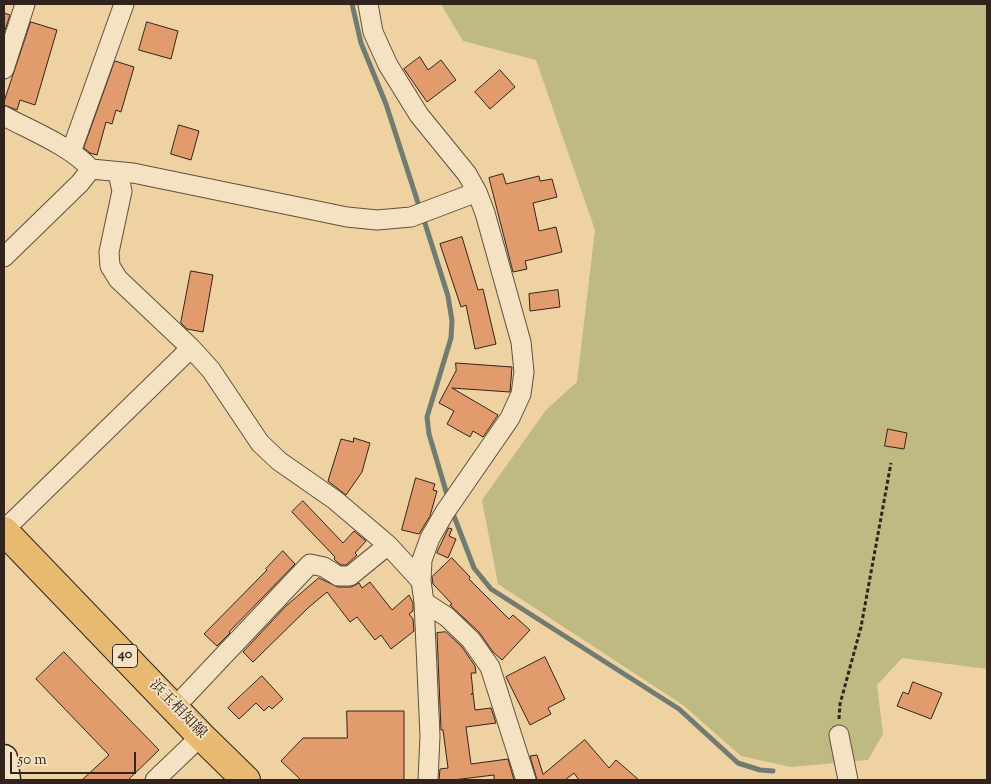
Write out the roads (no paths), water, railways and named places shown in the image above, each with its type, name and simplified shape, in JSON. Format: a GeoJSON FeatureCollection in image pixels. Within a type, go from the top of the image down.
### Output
{"type":"FeatureCollection","features":[{"type":"Feature","properties":{"kind":"main road","name":"浜玉相知線"},"geometry":{"type":"LineString","coordinates":[[4,530],[201,736],[246,780]]}},
{"type":"Feature","properties":{"kind":"street"},"geometry":{"type":"LineString","coordinates":[[4,69],[26,4]]}},
{"type":"Feature","properties":{"kind":"street"},"geometry":{"type":"LineString","coordinates":[[72,152],[124,4]]}},
{"type":"Feature","properties":{"kind":"street"},"geometry":{"type":"LineString","coordinates":[[368,4],[373,32],[388,65],[419,115],[467,174],[486,213],[521,342],[524,372],[520,394],[510,418],[449,507],[430,538],[422,560],[421,581],[424,602],[430,736],[428,780]]}},
{"type":"Feature","properties":{"kind":"street"},"geometry":{"type":"LineString","coordinates":[[4,116],[72,152],[91,169],[133,173],[347,217],[377,220],[411,217],[477,192]]}},
{"type":"Feature","properties":{"kind":"street"},"geometry":{"type":"LineString","coordinates":[[4,257],[80,183],[91,169]]}},
{"type":"Feature","properties":{"kind":"street"},"geometry":{"type":"LineString","coordinates":[[118,173],[122,191],[109,252],[110,266],[118,279],[191,348],[211,370],[260,443],[279,461],[335,500],[388,546],[421,581]]}},
{"type":"Feature","properties":{"kind":"street"},"geometry":{"type":"LineString","coordinates":[[4,530],[191,348]]}},
{"type":"Feature","properties":{"kind":"street"},"geometry":{"type":"LineString","coordinates":[[174,708],[310,564],[324,567],[338,576],[350,576],[388,546]]}},
{"type":"Feature","properties":{"kind":"street"},"geometry":{"type":"LineString","coordinates":[[424,602],[447,617],[471,640],[490,667],[526,780]]}},
{"type":"Feature","properties":{"kind":"street"},"geometry":{"type":"LineString","coordinates":[[839,734],[848,780]]}},
{"type":"Feature","properties":{"kind":"street"},"geometry":{"type":"LineString","coordinates":[[155,780],[201,736]]}},
{"type":"Feature","properties":{"kind":"street"},"geometry":{"type":"LineString","coordinates":[[4,758],[7,780]]}},
{"type":"Feature","properties":{"kind":"waterway"},"geometry":{"type":"LineString","coordinates":[[352,4],[361,43],[386,104],[420,209]]}},
{"type":"Feature","properties":{"kind":"waterway"},"geometry":{"type":"LineString","coordinates":[[423,217],[448,296],[452,321],[451,338],[427,417],[429,434],[448,498]]}},
{"type":"Feature","properties":{"kind":"waterway"},"geometry":{"type":"LineString","coordinates":[[452,511],[474,568],[491,589],[679,709],[738,763],[760,770],[773,771]]}}]}
